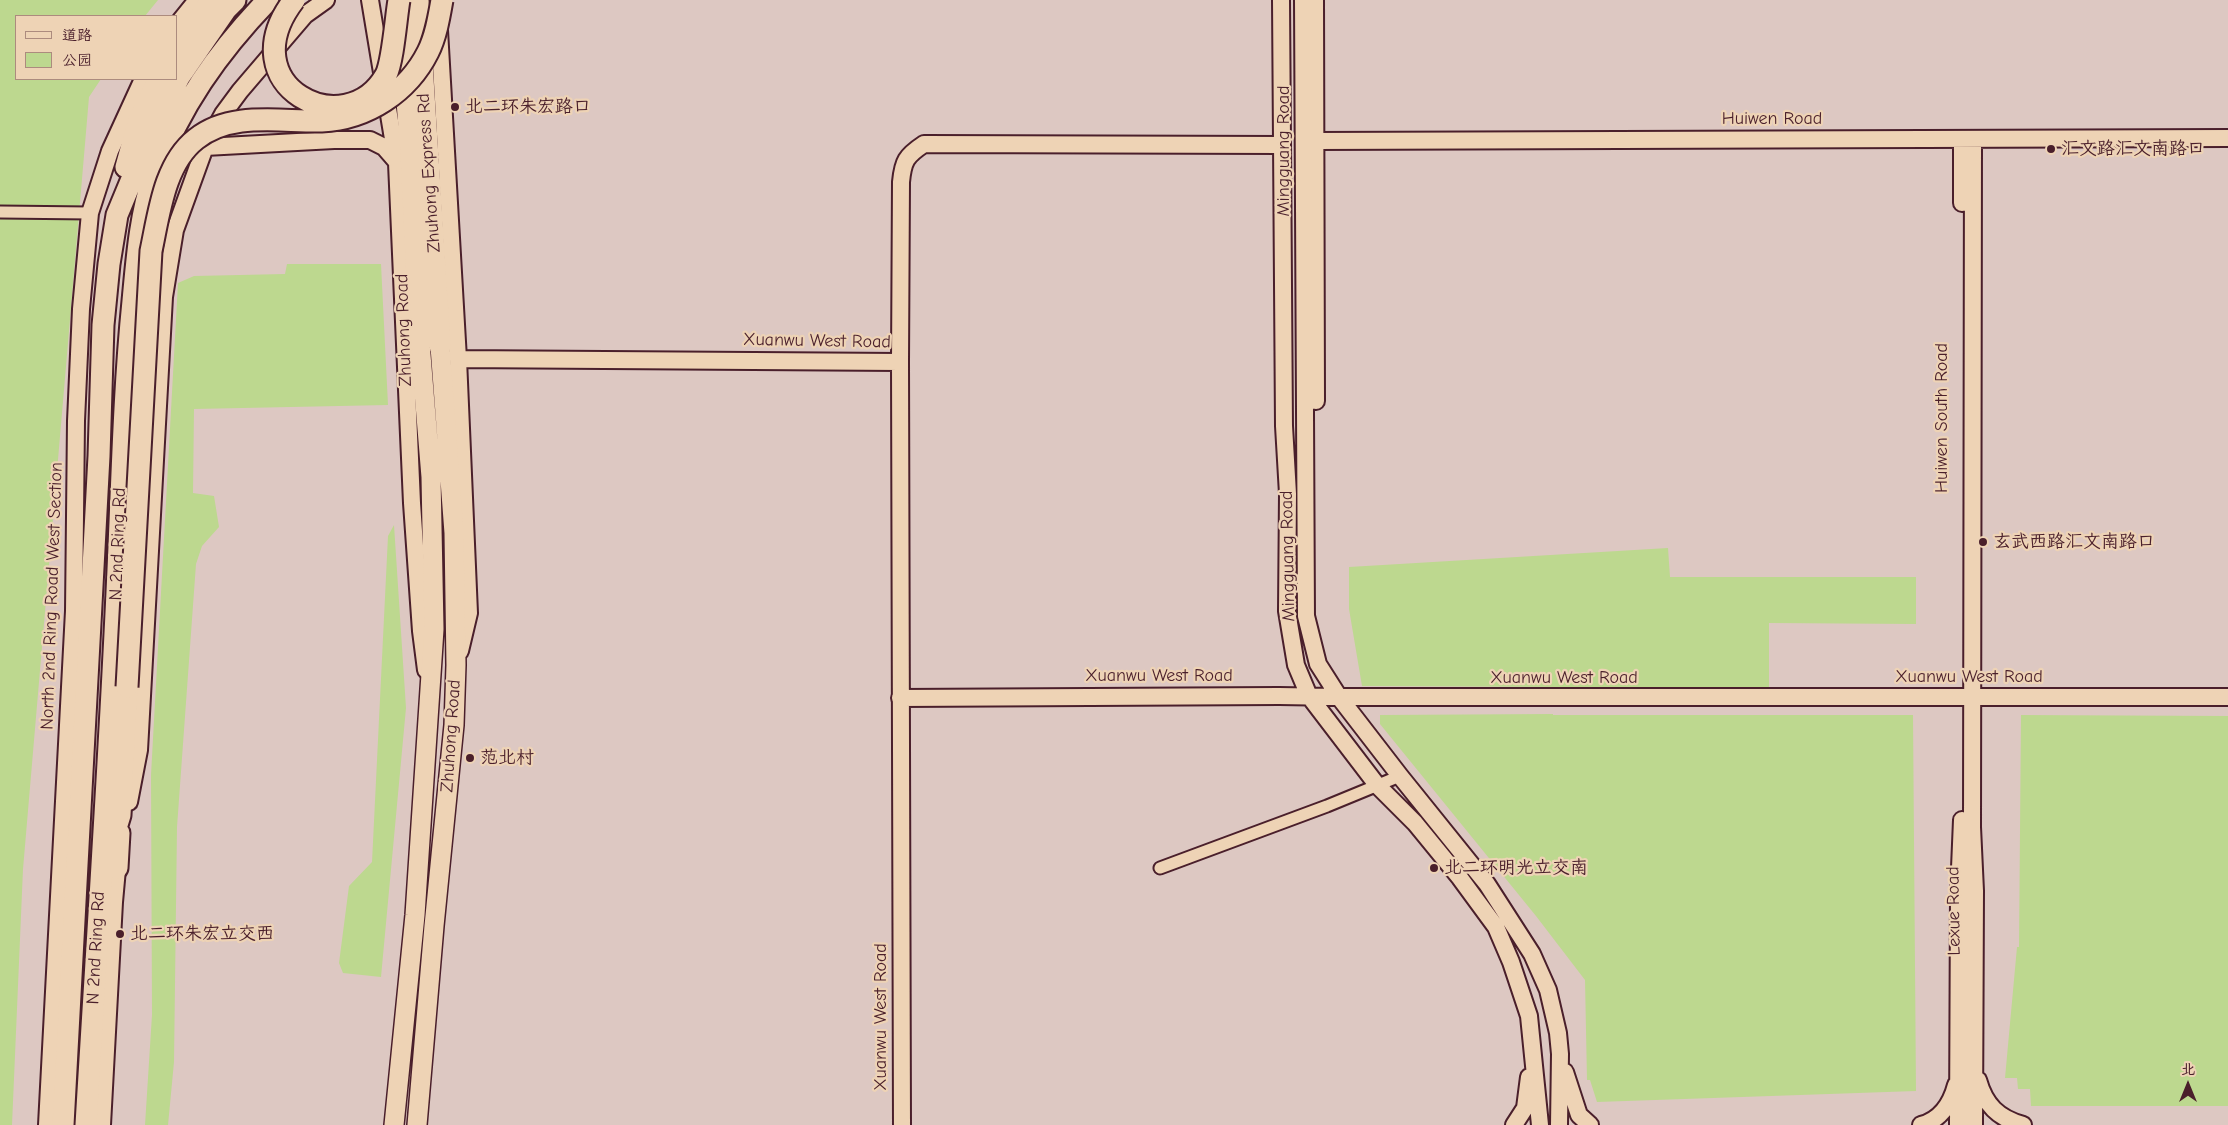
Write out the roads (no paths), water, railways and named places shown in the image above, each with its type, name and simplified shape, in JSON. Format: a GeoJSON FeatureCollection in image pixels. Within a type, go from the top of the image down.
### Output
{"type":"FeatureCollection","features":[{"type":"Feature","properties":{"kind":"highway"},"geometry":{"type":"LineString","coordinates":[[178,48],[212,0]]}},
{"type":"Feature","properties":{"kind":"highway","name":"N 2nd Ring Rd"},"geometry":{"type":"LineString","coordinates":[[86,1125],[109,869],[122,459],[130,328],[140,233],[154,176],[173,131],[178,81],[226,9],[235,0]]}},
{"type":"Feature","properties":{"kind":"highway","name":"N 2nd Ring Rd"},"geometry":{"type":"LineString","coordinates":[[63,1125],[99,456],[103,324],[109,264],[132,138],[149,96],[178,81],[228,43],[268,0]]}},
{"type":"Feature","properties":{"kind":"highway"},"geometry":{"type":"LineString","coordinates":[[300,7],[278,29],[275,58],[286,84],[304,100],[329,106],[358,100],[379,85],[386,73],[400,0]]}},
{"type":"Feature","properties":{"kind":"highway","name":"Zhuhong Express Rd"},"geometry":{"type":"LineString","coordinates":[[400,0],[411,153],[430,344]]}},
{"type":"Feature","properties":{"kind":"highway","name":"Zhuhong Express Rd"},"geometry":{"type":"LineString","coordinates":[[418,0],[430,344]]}},
{"type":"Feature","properties":{"kind":"highway"},"geometry":{"type":"LineString","coordinates":[[109,869],[120,815],[151,250],[160,209],[170,177],[177,163],[195,140],[210,131],[230,124],[254,120],[322,121],[340,119],[373,108],[397,92],[420,67],[436,31],[442,0]]}},
{"type":"Feature","properties":{"kind":"main road"},"geometry":{"type":"LineString","coordinates":[[178,24],[197,0]]}},
{"type":"Feature","properties":{"kind":"main road"},"geometry":{"type":"LineString","coordinates":[[102,1125],[109,869],[139,750],[164,297],[174,230],[205,146],[223,114],[300,7],[316,0]]}},
{"type":"Feature","properties":{"kind":"main road"},"geometry":{"type":"LineString","coordinates":[[300,7],[326,0]]}},
{"type":"Feature","properties":{"kind":"main road","name":"Zhuhong Road"},"geometry":{"type":"LineString","coordinates":[[370,0],[397,163],[412,503],[421,631],[429,691]]}},
{"type":"Feature","properties":{"kind":"main road"},"geometry":{"type":"LineString","coordinates":[[436,0],[458,359],[469,613],[456,665]]}},
{"type":"Feature","properties":{"kind":"main road","name":"Mingguang Road"},"geometry":{"type":"LineString","coordinates":[[1281,0],[1284,426],[1288,494],[1287,611],[1296,666],[1309,696],[1377,785],[1415,823],[1496,926],[1520,986],[1529,1016],[1540,1125]]}},
{"type":"Feature","properties":{"kind":"main road","name":"Mingguang Road"},"geometry":{"type":"LineString","coordinates":[[1291,0],[1298,408],[1307,505],[1306,616],[1318,664],[1339,697],[1487,884],[1528,947],[1548,990],[1554,1011],[1560,1054],[1559,1125]]}},
{"type":"Feature","properties":{"kind":"main road","name":"Mingguang Road"},"geometry":{"type":"LineString","coordinates":[[1288,494],[1298,408],[1303,0]]}},
{"type":"Feature","properties":{"kind":"main road"},"geometry":{"type":"LineString","coordinates":[[1307,505],[1316,437],[1315,0]]}},
{"type":"Feature","properties":{"kind":"main road","name":"North 2nd Ring Road West Section"},"geometry":{"type":"LineString","coordinates":[[47,1125],[74,611],[76,421],[81,309],[90,213],[110,151],[143,80]]}},
{"type":"Feature","properties":{"kind":"main road","name":"Huiwen South Road"},"geometry":{"type":"LineString","coordinates":[[1967,697],[1968,138]]}},
{"type":"Feature","properties":{"kind":"main road","name":"Huiwen Road"},"geometry":{"type":"LineString","coordinates":[[1316,141],[2228,138]]}},
{"type":"Feature","properties":{"kind":"main road"},"geometry":{"type":"LineString","coordinates":[[205,146],[370,140],[384,146],[397,163]]}},
{"type":"Feature","properties":{"kind":"main road"},"geometry":{"type":"LineString","coordinates":[[900,362],[901,182],[903,165],[911,153],[924,144],[1282,145]]}},
{"type":"Feature","properties":{"kind":"main road","name":"Zhuhong Road"},"geometry":{"type":"LineString","coordinates":[[418,1125],[434,926],[454,725],[456,665],[454,533],[430,344]]}},
{"type":"Feature","properties":{"kind":"main road","name":"Zhuhong Road"},"geometry":{"type":"LineString","coordinates":[[394,1125],[415,915],[434,629],[430,344]]}},
{"type":"Feature","properties":{"kind":"main road","name":"Xuanwu West Road"},"geometry":{"type":"LineString","coordinates":[[458,359],[900,362],[902,1125]]}},
{"type":"Feature","properties":{"kind":"main road","name":"Xuanwu West Road"},"geometry":{"type":"LineString","coordinates":[[900,698],[1309,696],[2228,697]]}},
{"type":"Feature","properties":{"kind":"main road","name":"Lexue Road"},"geometry":{"type":"LineString","coordinates":[[1958,1125],[1966,1068],[1967,697]]}},
{"type":"Feature","properties":{"kind":"main road"},"geometry":{"type":"LineString","coordinates":[[120,815],[135,770]]}},
{"type":"Feature","properties":{"kind":"main road"},"geometry":{"type":"LineString","coordinates":[[1514,1125],[1525,1108],[1532,1042]]}},
{"type":"Feature","properties":{"kind":"main road"},"geometry":{"type":"LineString","coordinates":[[1560,1054],[1574,1106],[1578,1115],[1590,1125]]}},
{"type":"Feature","properties":{"kind":"main road"},"geometry":{"type":"LineString","coordinates":[[1921,1125],[1938,1118],[1950,1102],[1966,1068]]}},
{"type":"Feature","properties":{"kind":"main road"},"geometry":{"type":"LineString","coordinates":[[1966,1068],[1992,1109],[2001,1117],[2023,1125]]}},
{"type":"Feature","properties":{"kind":"main road","name":"Lexue Road"},"geometry":{"type":"LineString","coordinates":[[1966,1068],[1974,1125]]}},
{"type":"Feature","properties":{"kind":"street"},"geometry":{"type":"LineString","coordinates":[[0,212],[90,213]]}},
{"type":"Feature","properties":{"kind":"street"},"geometry":{"type":"LineString","coordinates":[[1160,868],[1400,776]]}},
{"type":"Feature","properties":{"kind":"place","name":"北二环朱宏路口"},"geometry":{"type":"Point","coordinates":[455,107]}},
{"type":"Feature","properties":{"kind":"place","name":"汇文路汇文南路口"},"geometry":{"type":"Point","coordinates":[2051,149]}},
{"type":"Feature","properties":{"kind":"place","name":"玄武西路汇文南路口"},"geometry":{"type":"Point","coordinates":[1983,542]}},
{"type":"Feature","properties":{"kind":"place","name":"范北村"},"geometry":{"type":"Point","coordinates":[470,758]}},
{"type":"Feature","properties":{"kind":"place","name":"北二环明光立交南"},"geometry":{"type":"Point","coordinates":[1434,868]}},
{"type":"Feature","properties":{"kind":"place","name":"北二环朱宏立交西"},"geometry":{"type":"Point","coordinates":[120,934]}}]}
